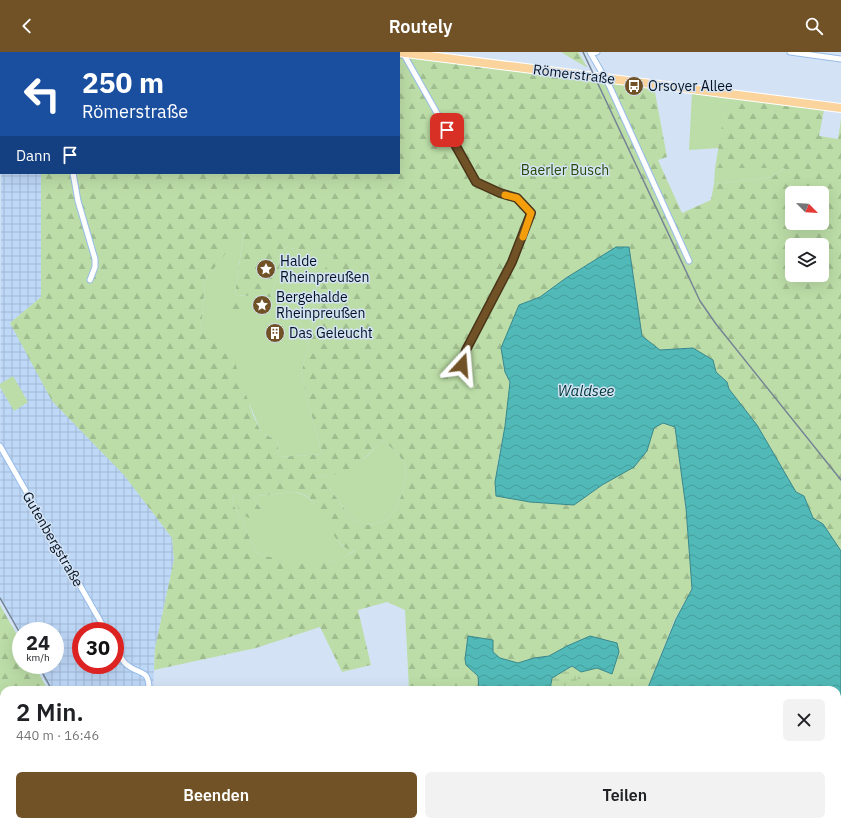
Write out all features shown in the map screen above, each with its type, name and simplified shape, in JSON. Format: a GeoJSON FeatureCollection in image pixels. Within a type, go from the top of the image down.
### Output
{"type":"FeatureCollection","features":[{"type":"Feature","properties":{"kind":"main road","name":"Römerstraße"},"geometry":{"type":"LineString","coordinates":[[398,52],[841,108]]}},
{"type":"Feature","properties":{"kind":"street"},"geometry":{"type":"LineString","coordinates":[[403,52],[476,182],[500,193],[517,198],[531,213],[516,253],[466,350],[462,365]]}},
{"type":"Feature","properties":{"kind":"street"},"geometry":{"type":"LineString","coordinates":[[597,52],[590,53],[609,85],[689,261]]}},
{"type":"Feature","properties":{"kind":"street"},"geometry":{"type":"LineString","coordinates":[[790,52],[841,59]]}},
{"type":"Feature","properties":{"kind":"street"},"geometry":{"type":"LineString","coordinates":[[73,174],[78,201],[95,260],[95,267],[90,280]]}},
{"type":"Feature","properties":{"kind":"street","name":"Gutenbergstraße"},"geometry":{"type":"LineString","coordinates":[[0,446],[101,622]]}},
{"type":"Feature","properties":{"kind":"street"},"geometry":{"type":"LineString","coordinates":[[124,661],[126,664],[146,674],[149,679],[149,686]]}},
{"type":"Feature","properties":{"kind":"shaded area"},"geometry":{"type":"Polygon","coordinates":[[[1,174],[41,174],[41,297],[10,323],[172,538],[174,560],[155,648],[153,686],[48,686],[42,674],[64,674],[64,622],[13,622],[0,598],[1,174]]]}},
{"type":"Feature","properties":{"kind":"green space"},"geometry":{"type":"Polygon","coordinates":[[[561,52],[578,52],[587,67],[578,63],[561,52]]]}},
{"type":"Feature","properties":{"kind":"green space","name":"Baerler Busch"},"geometry":{"type":"Polygon","coordinates":[[[400,54],[578,79],[654,87],[667,157],[658,160],[682,213],[711,200],[714,184],[772,177],[785,168],[715,168],[727,96],[824,110],[819,136],[838,139],[841,119],[841,551],[823,524],[813,518],[804,496],[796,492],[757,425],[729,389],[727,382],[716,372],[713,360],[693,348],[660,350],[642,336],[629,247],[616,247],[566,278],[540,297],[519,305],[505,372],[510,383],[510,397],[497,468],[496,496],[530,502],[574,505],[647,451],[653,428],[663,423],[675,427],[686,509],[692,589],[675,619],[649,686],[554,686],[572,666],[581,672],[597,668],[617,643],[590,636],[549,656],[534,658],[518,663],[500,658],[493,652],[493,640],[468,636],[465,659],[466,665],[478,676],[479,686],[409,686],[405,610],[387,602],[358,610],[371,665],[342,672],[320,627],[256,648],[154,670],[155,648],[174,560],[172,538],[124,475],[52,401],[10,323],[41,297],[41,174],[400,174],[400,54]],[[244,230],[205,280],[201,332],[231,351],[253,415],[261,432],[272,438],[277,438],[279,457],[322,454],[301,375],[313,323],[314,296],[321,274],[334,257],[285,247],[271,297],[235,295],[244,230]],[[383,440],[353,469],[337,474],[316,477],[328,486],[349,515],[362,525],[378,523],[391,516],[399,502],[405,484],[406,469],[404,463],[400,456],[383,440]],[[292,492],[258,496],[253,498],[261,509],[262,514],[260,517],[253,515],[249,518],[240,511],[237,504],[241,498],[233,494],[234,506],[244,524],[255,552],[262,556],[299,562],[320,563],[342,557],[355,551],[345,547],[337,540],[312,501],[304,495],[292,492]]]}},
{"type":"Feature","properties":{"kind":"green space"},"geometry":{"type":"Polygon","coordinates":[[[692,92],[727,96],[719,148],[689,150],[692,92]]]}},
{"type":"Feature","properties":{"kind":"green space"},"geometry":{"type":"Polygon","coordinates":[[[715,168],[785,168],[772,177],[714,184],[715,168]]]}},
{"type":"Feature","properties":{"kind":"green space"},"geometry":{"type":"Polygon","coordinates":[[[244,229],[235,295],[271,297],[285,247],[335,257],[321,274],[314,296],[313,323],[301,375],[322,454],[279,457],[277,438],[272,438],[261,432],[250,405],[201,332],[205,280],[244,229]]]}},
{"type":"Feature","properties":{"kind":"green space"},"geometry":{"type":"Polygon","coordinates":[[[238,301],[244,303],[246,309],[244,315],[238,317],[232,315],[230,309],[232,303],[238,301]]]}},
{"type":"Feature","properties":{"kind":"green space"},"geometry":{"type":"Polygon","coordinates":[[[13,376],[28,402],[14,411],[0,387],[0,384],[13,376]]]}},
{"type":"Feature","properties":{"kind":"green space"},"geometry":{"type":"Polygon","coordinates":[[[383,440],[397,453],[404,463],[406,469],[405,484],[399,502],[391,516],[381,522],[362,525],[349,515],[328,486],[315,477],[334,474],[351,467],[365,458],[383,440]]]}},
{"type":"Feature","properties":{"kind":"green space"},"geometry":{"type":"Polygon","coordinates":[[[292,492],[308,498],[314,503],[326,518],[342,546],[356,550],[342,558],[317,565],[262,556],[255,552],[244,524],[234,506],[233,494],[241,498],[253,515],[261,509],[253,498],[258,496],[292,492]]]}},
{"type":"Feature","properties":{"kind":"green space"},"geometry":{"type":"Polygon","coordinates":[[[0,605],[12,626],[12,674],[39,674],[46,686],[0,686],[0,605]]]}},
{"type":"Feature","properties":{"kind":"green space"},"geometry":{"type":"Polygon","coordinates":[[[572,666],[581,672],[574,686],[551,686],[552,678],[572,666]]]}},
{"type":"Feature","properties":{"kind":"water","name":"Waldsee"},"geometry":{"type":"Polygon","coordinates":[[[616,247],[629,247],[642,336],[660,350],[693,348],[713,360],[716,372],[727,382],[729,389],[757,425],[796,492],[804,496],[813,518],[823,524],[841,551],[841,686],[649,686],[676,619],[692,589],[686,508],[675,427],[663,423],[654,428],[647,451],[634,467],[602,485],[574,505],[530,502],[496,496],[495,482],[505,426],[510,382],[505,372],[501,348],[519,305],[540,297],[566,278],[616,247]]]}},
{"type":"Feature","properties":{"kind":"water"},"geometry":{"type":"Polygon","coordinates":[[[468,636],[493,640],[493,652],[500,658],[518,663],[534,658],[549,656],[590,636],[617,643],[619,652],[612,674],[597,668],[581,672],[572,666],[552,678],[551,686],[479,686],[478,676],[466,665],[465,659],[468,636]]]}},
{"type":"Feature","properties":{"kind":"railway"},"geometry":{"type":"LineString","coordinates":[[583,52],[700,301],[716,324],[841,480]]}},
{"type":"Feature","properties":{"kind":"railway"},"geometry":{"type":"LineString","coordinates":[[0,598],[14,622]]}},
{"type":"Feature","properties":{"kind":"railway"},"geometry":{"type":"LineString","coordinates":[[43,674],[50,686]]}},
{"type":"Feature","properties":{"kind":"slow traffic"},"geometry":{"type":"LineString","coordinates":[[505,195],[517,198],[531,213],[523,237]]}},
{"type":"Feature","properties":{"kind":"place","name":"Orsoyer Allee"},"geometry":{"type":"Point","coordinates":[634,86]}},
{"type":"Feature","properties":{"kind":"place","name":"Halde Rheinpreußen"},"geometry":{"type":"Point","coordinates":[266,269]}},
{"type":"Feature","properties":{"kind":"place","name":"Bergehalde Rheinpreußen"},"geometry":{"type":"Point","coordinates":[262,305]}},
{"type":"Feature","properties":{"kind":"place","name":"Das Geleucht"},"geometry":{"type":"Point","coordinates":[275,333]}},
{"type":"Feature","properties":{"kind":"route"},"geometry":{"type":"LineString","coordinates":[[447,130],[476,182],[500,193],[517,198],[531,213],[525,232],[508,272],[466,350],[462,365]]}}]}
